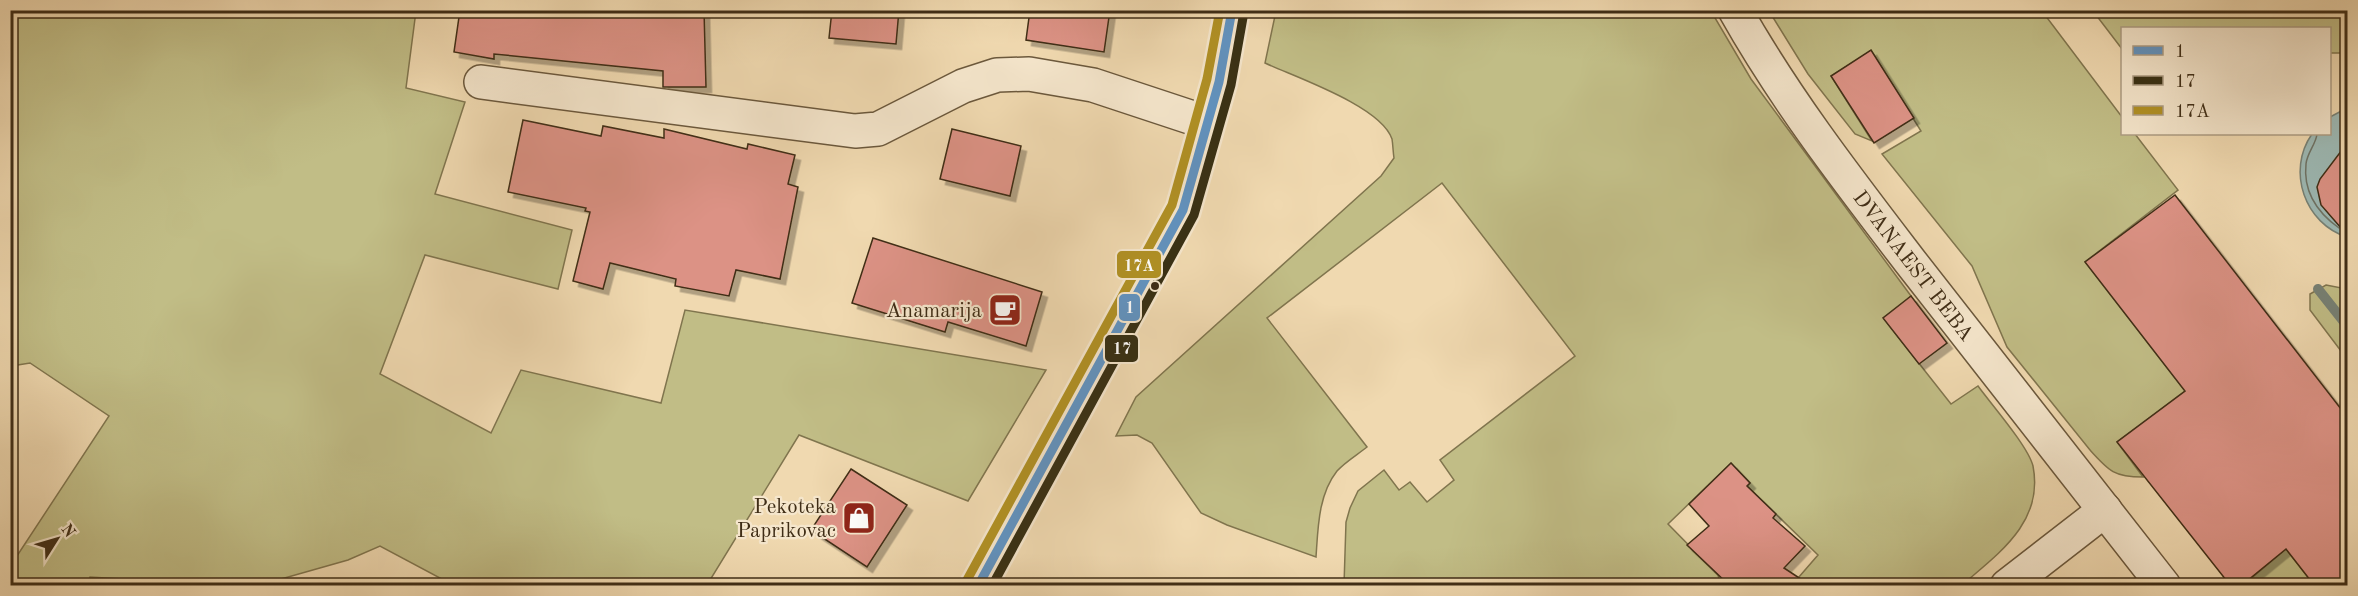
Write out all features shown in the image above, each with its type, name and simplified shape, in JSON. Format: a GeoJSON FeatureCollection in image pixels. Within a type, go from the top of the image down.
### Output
{"type":"FeatureCollection","features":[{"type":"Feature","properties":{"kind":"street"},"geometry":{"type":"LineString","coordinates":[[978,585],[1183,210],[1219,82],[1232,10]]}},
{"type":"Feature","properties":{"kind":"street","name":"DVANAEST BEBA"},"geometry":{"type":"LineString","coordinates":[[1735,10],[1781,87],[1826,151],[2164,585]]}},
{"type":"Feature","properties":{"kind":"street"},"geometry":{"type":"LineString","coordinates":[[482,82],[855,130],[878,129],[963,86],[998,75],[1029,74],[1093,85],[1208,123]]}},
{"type":"Feature","properties":{"kind":"street"},"geometry":{"type":"LineString","coordinates":[[2007,585],[2105,510]]}},
{"type":"Feature","properties":{"kind":"shaded area"},"geometry":{"type":"Polygon","coordinates":[[[11,11],[416,11],[406,88],[465,102],[435,194],[572,230],[558,289],[425,255],[380,374],[491,433],[521,370],[661,403],[685,310],[1046,370],[968,501],[799,435],[707,585],[684,585],[672,580],[669,586],[453,585],[380,546],[348,560],[260,585],[90,577],[88,585],[11,585],[11,565],[109,416],[30,363],[11,366],[11,11]]]}},
{"type":"Feature","properties":{"kind":"shaded area"},"geometry":{"type":"Polygon","coordinates":[[[1276,11],[1711,11],[1751,79],[1911,296],[1884,319],[1951,404],[1978,386],[2024,448],[2033,466],[2035,486],[2032,504],[2025,520],[2004,548],[1962,585],[1792,585],[1818,555],[1747,486],[1750,483],[1731,463],[1668,524],[1718,575],[1721,585],[1695,585],[1690,580],[1615,586],[1344,585],[1346,522],[1358,491],[1384,470],[1399,490],[1410,482],[1427,502],[1454,480],[1440,460],[1575,356],[1442,183],[1267,318],[1367,447],[1337,471],[1331,480],[1320,512],[1316,557],[1227,525],[1201,513],[1152,443],[1137,435],[1116,436],[1136,397],[1381,176],[1394,158],[1392,139],[1385,127],[1372,115],[1336,94],[1265,63],[1276,11]]]}},
{"type":"Feature","properties":{"kind":"shaded area"},"geometry":{"type":"Polygon","coordinates":[[[1769,11],[2042,11],[2121,116],[2121,135],[2136,135],[2178,190],[2085,262],[2185,391],[2117,442],[2143,477],[2118,474],[2102,463],[2090,450],[2007,347],[1972,266],[1882,154],[1921,131],[1871,51],[1831,76],[1872,141],[1855,134],[1808,74],[1769,11]]]}},
{"type":"Feature","properties":{"kind":"shaded area"},"geometry":{"type":"Polygon","coordinates":[[[2093,11],[2347,11],[2347,53],[2331,53],[2331,27],[2121,27],[2121,48],[2093,11]]]}},
{"type":"Feature","properties":{"kind":"shaded area"},"geometry":{"type":"Polygon","coordinates":[[[2326,285],[2347,289],[2347,359],[2310,310],[2310,294],[2326,285]]]}},
{"type":"Feature","properties":{"kind":"shaded area"},"geometry":{"type":"Polygon","coordinates":[[[2286,549],[2314,585],[2242,586],[2286,549]]]}},
{"type":"Feature","properties":{"kind":"water"},"geometry":{"type":"Polygon","coordinates":[[[2347,108],[2347,237],[2320,221],[2304,194],[2301,179],[2304,149],[2311,135],[2331,135],[2331,116],[2347,108]]]}},
{"type":"Feature","properties":{"kind":"building"},"geometry":{"type":"Polygon","coordinates":[[[460,10],[704,10],[706,87],[663,87],[663,71],[494,54],[494,59],[454,52],[460,10]]]}},
{"type":"Feature","properties":{"kind":"building"},"geometry":{"type":"Polygon","coordinates":[[[832,10],[899,10],[896,44],[829,38],[832,10]]]}},
{"type":"Feature","properties":{"kind":"building"},"geometry":{"type":"Polygon","coordinates":[[[1030,10],[1110,10],[1104,52],[1026,40],[1030,10]]]}},
{"type":"Feature","properties":{"kind":"building"},"geometry":{"type":"Polygon","coordinates":[[[1871,50],[1914,118],[1874,143],[1831,76],[1871,50]]]}},
{"type":"Feature","properties":{"kind":"building"},"geometry":{"type":"Polygon","coordinates":[[[523,120],[601,136],[603,126],[664,138],[664,129],[747,149],[748,144],[795,155],[788,184],[798,187],[780,279],[736,270],[729,296],[675,286],[676,279],[610,263],[603,289],[573,281],[590,212],[585,211],[586,208],[508,192],[523,120]]]}},
{"type":"Feature","properties":{"kind":"building"},"geometry":{"type":"Polygon","coordinates":[[[952,129],[1021,146],[1010,196],[940,179],[952,129]]]}},
{"type":"Feature","properties":{"kind":"building"},"geometry":{"type":"Polygon","coordinates":[[[2348,142],[2348,236],[2321,205],[2317,187],[2320,179],[2348,142]]]}},
{"type":"Feature","properties":{"kind":"building"},"geometry":{"type":"Polygon","coordinates":[[[2175,195],[2348,418],[2348,585],[2314,585],[2286,549],[2242,585],[2230,585],[2117,442],[2185,391],[2085,262],[2175,195]]]}},
{"type":"Feature","properties":{"kind":"building"},"geometry":{"type":"Polygon","coordinates":[[[873,238],[1042,292],[1026,346],[948,322],[945,332],[852,303],[873,238]]]}},
{"type":"Feature","properties":{"kind":"building"},"geometry":{"type":"Polygon","coordinates":[[[1911,296],[1947,343],[1919,364],[1883,318],[1911,296]]]}},
{"type":"Feature","properties":{"kind":"building"},"geometry":{"type":"Polygon","coordinates":[[[1731,463],[1750,483],[1747,486],[1776,514],[1773,518],[1805,546],[1784,568],[1810,585],[1729,585],[1687,545],[1709,526],[1689,504],[1731,463]]]}},
{"type":"Feature","properties":{"kind":"building","name":"Pekoteka Paprikovac"},"geometry":{"type":"Polygon","coordinates":[[[851,469],[907,505],[867,567],[811,530],[851,469]]]}},
{"type":"Feature","properties":{"kind":"waterway"},"geometry":{"type":"LineString","coordinates":[[2318,289],[2348,327]]}},
{"type":"Feature","properties":{"kind":"transit line","name":"17A"},"geometry":{"type":"LineString","coordinates":[[967,580],[1172,205],[1207,79],[1220,10]]}},
{"type":"Feature","properties":{"kind":"transit line","name":"1"},"geometry":{"type":"LineString","coordinates":[[978,586],[1183,210],[1219,82],[1232,10]]}},
{"type":"Feature","properties":{"kind":"transit line","name":"17"},"geometry":{"type":"LineString","coordinates":[[992,586],[1194,215],[1231,85],[1244,12]]}},
{"type":"Feature","properties":{"kind":"place","name":"Anamarija"},"geometry":{"type":"Point","coordinates":[1005,310]}},
{"type":"Feature","properties":{"kind":"place","name":"Pekoteka Paprikovac"},"geometry":{"type":"Point","coordinates":[859,518]}}]}
